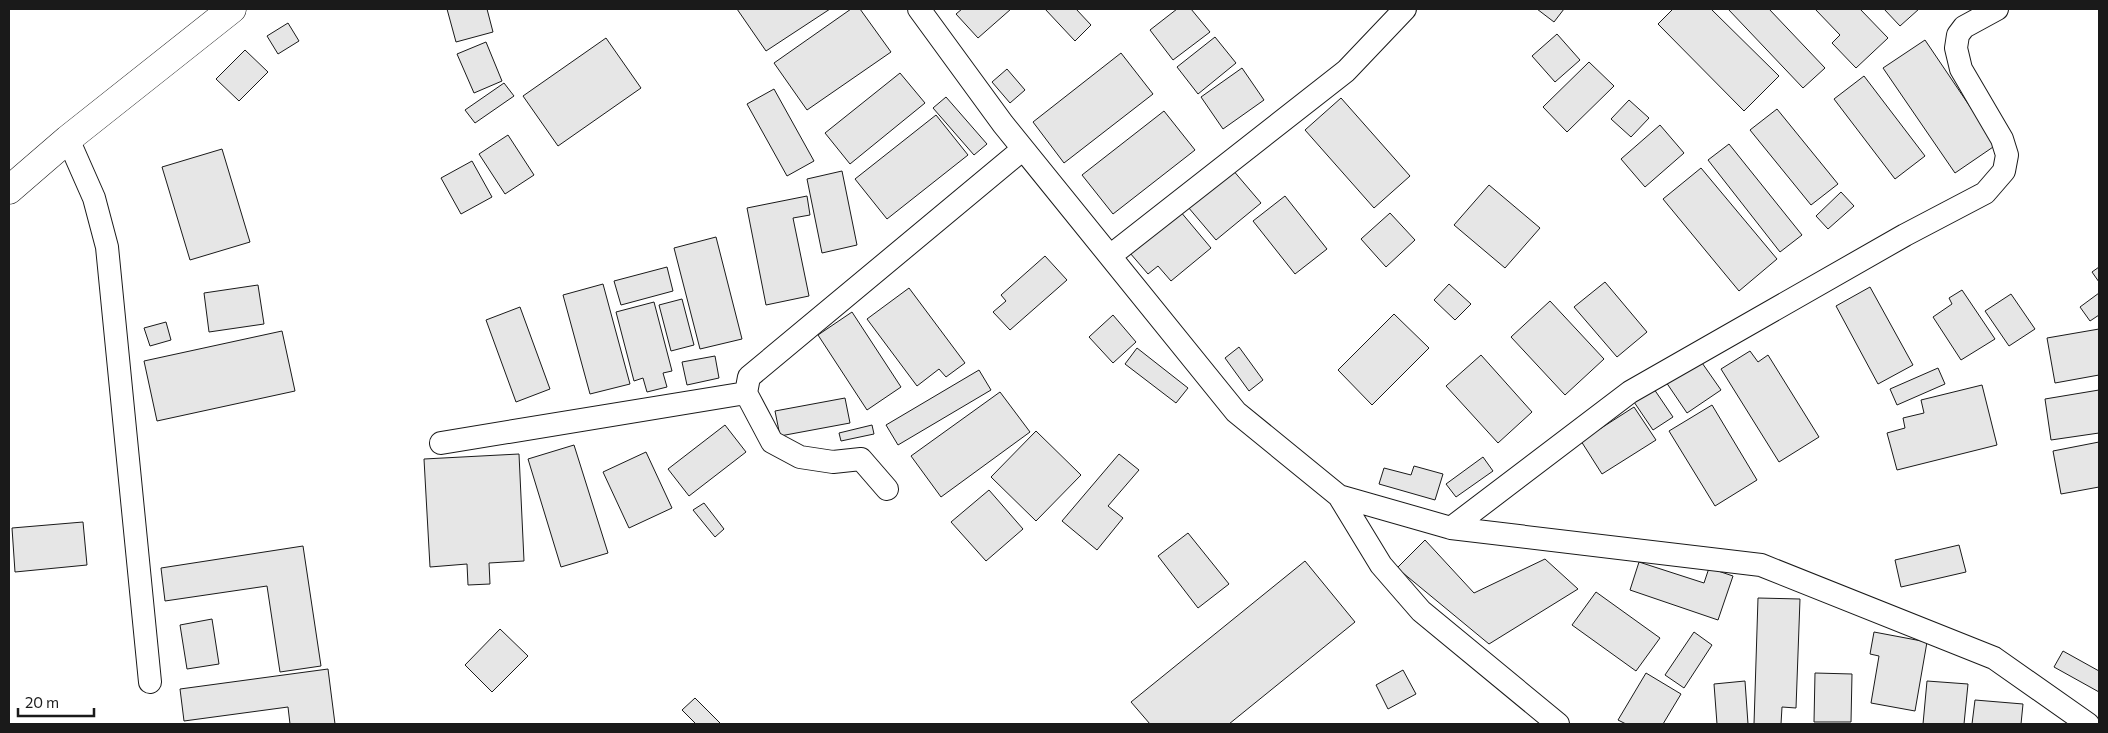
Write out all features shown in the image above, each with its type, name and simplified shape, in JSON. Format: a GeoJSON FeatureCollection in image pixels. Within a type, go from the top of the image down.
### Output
{"type":"FeatureCollection","features":[{"type":"Feature","properties":{"kind":"street"},"geometry":{"type":"LineString","coordinates":[[9,190],[68,139],[232,9]]}},
{"type":"Feature","properties":{"kind":"street"},"geometry":{"type":"LineString","coordinates":[[919,9],[1003,124],[1236,412],[1339,496],[1381,565],[1420,610],[1558,724]]}},
{"type":"Feature","properties":{"kind":"street"},"geometry":{"type":"LineString","coordinates":[[1110,256],[1346,71],[1405,9]]}},
{"type":"Feature","properties":{"kind":"street"},"geometry":{"type":"LineString","coordinates":[[1451,528],[1630,392],[1905,235],[1985,193],[2004,171],[2007,155],[2002,139],[1961,69],[1956,48],[1958,35],[1964,27],[1996,9]]}},
{"type":"Feature","properties":{"kind":"street"},"geometry":{"type":"LineString","coordinates":[[68,139],[94,198],[107,247],[150,682]]}},
{"type":"Feature","properties":{"kind":"street"},"geometry":{"type":"LineString","coordinates":[[888,489],[861,459],[833,462],[800,458],[772,442],[746,393],[750,377],[1023,149]]}},
{"type":"Feature","properties":{"kind":"street"},"geometry":{"type":"LineString","coordinates":[[441,443],[746,393]]}},
{"type":"Feature","properties":{"kind":"street"},"geometry":{"type":"LineString","coordinates":[[1339,496],[1451,528],[1761,565],[1994,658],[2088,724]]}},
{"type":"Feature","properties":{"kind":"building"},"geometry":{"type":"Polygon","coordinates":[[[447,9],[487,9],[493,32],[456,42],[447,9]]]}},
{"type":"Feature","properties":{"kind":"building"},"geometry":{"type":"Polygon","coordinates":[[[737,9],[830,9],[766,51],[737,9]]]}},
{"type":"Feature","properties":{"kind":"building"},"geometry":{"type":"Polygon","coordinates":[[[851,9],[860,9],[891,52],[807,110],[774,63],[851,9]]]}},
{"type":"Feature","properties":{"kind":"building"},"geometry":{"type":"Polygon","coordinates":[[[962,9],[1011,9],[978,38],[956,14],[962,9]]]}},
{"type":"Feature","properties":{"kind":"building"},"geometry":{"type":"Polygon","coordinates":[[[1045,9],[1076,9],[1091,25],[1075,41],[1045,9]]]}},
{"type":"Feature","properties":{"kind":"building"},"geometry":{"type":"Polygon","coordinates":[[[1177,9],[1191,9],[1210,32],[1173,60],[1150,30],[1177,9]]]}},
{"type":"Feature","properties":{"kind":"building"},"geometry":{"type":"Polygon","coordinates":[[[1537,9],[1564,9],[1554,22],[1537,9]]]}},
{"type":"Feature","properties":{"kind":"building"},"geometry":{"type":"Polygon","coordinates":[[[1673,9],[1711,9],[1779,76],[1744,111],[1658,24],[1673,9]]]}},
{"type":"Feature","properties":{"kind":"building"},"geometry":{"type":"Polygon","coordinates":[[[1728,9],[1769,9],[1825,68],[1803,88],[1728,9]]]}},
{"type":"Feature","properties":{"kind":"building"},"geometry":{"type":"Polygon","coordinates":[[[1815,9],[1860,9],[1888,38],[1856,68],[1832,43],[1840,35],[1815,9]]]}},
{"type":"Feature","properties":{"kind":"building"},"geometry":{"type":"Polygon","coordinates":[[[1884,9],[1919,9],[1900,26],[1884,9]]]}},
{"type":"Feature","properties":{"kind":"building"},"geometry":{"type":"Polygon","coordinates":[[[288,23],[299,41],[278,54],[267,36],[288,23]]]}},
{"type":"Feature","properties":{"kind":"building"},"geometry":{"type":"Polygon","coordinates":[[[1557,34],[1580,60],[1555,82],[1532,56],[1557,34]]]}},
{"type":"Feature","properties":{"kind":"building"},"geometry":{"type":"Polygon","coordinates":[[[1215,37],[1236,63],[1198,94],[1177,67],[1215,37]]]}},
{"type":"Feature","properties":{"kind":"building"},"geometry":{"type":"Polygon","coordinates":[[[606,38],[641,88],[558,146],[523,96],[606,38]]]}},
{"type":"Feature","properties":{"kind":"building"},"geometry":{"type":"Polygon","coordinates":[[[1925,40],[1996,145],[1955,173],[1883,68],[1925,40]]]}},
{"type":"Feature","properties":{"kind":"building"},"geometry":{"type":"Polygon","coordinates":[[[486,42],[502,81],[474,93],[457,54],[486,42]]]}},
{"type":"Feature","properties":{"kind":"building"},"geometry":{"type":"Polygon","coordinates":[[[245,50],[268,72],[239,101],[216,79],[245,50]]]}},
{"type":"Feature","properties":{"kind":"building"},"geometry":{"type":"Polygon","coordinates":[[[1121,53],[1153,94],[1064,163],[1033,122],[1121,53]]]}},
{"type":"Feature","properties":{"kind":"building"},"geometry":{"type":"Polygon","coordinates":[[[1589,62],[1614,86],[1567,132],[1543,107],[1589,62]]]}},
{"type":"Feature","properties":{"kind":"building"},"geometry":{"type":"Polygon","coordinates":[[[1242,68],[1264,100],[1223,129],[1201,97],[1242,68]]]}},
{"type":"Feature","properties":{"kind":"building"},"geometry":{"type":"Polygon","coordinates":[[[1007,69],[1025,90],[1010,103],[992,82],[1007,69]]]}},
{"type":"Feature","properties":{"kind":"building"},"geometry":{"type":"Polygon","coordinates":[[[900,73],[925,103],[850,164],[825,133],[900,73]]]}},
{"type":"Feature","properties":{"kind":"building"},"geometry":{"type":"Polygon","coordinates":[[[1864,76],[1925,156],[1895,179],[1834,99],[1864,76]]]}},
{"type":"Feature","properties":{"kind":"building"},"geometry":{"type":"Polygon","coordinates":[[[504,83],[514,96],[475,123],[465,110],[504,83]]]}},
{"type":"Feature","properties":{"kind":"building"},"geometry":{"type":"Polygon","coordinates":[[[774,89],[814,161],[787,176],[747,104],[774,89]]]}},
{"type":"Feature","properties":{"kind":"building"},"geometry":{"type":"Polygon","coordinates":[[[946,97],[987,144],[974,155],[933,108],[946,97]]]}},
{"type":"Feature","properties":{"kind":"building"},"geometry":{"type":"Polygon","coordinates":[[[1341,98],[1410,176],[1374,208],[1305,130],[1341,98]]]}},
{"type":"Feature","properties":{"kind":"building"},"geometry":{"type":"Polygon","coordinates":[[[1629,100],[1649,118],[1631,137],[1611,119],[1629,100]]]}},
{"type":"Feature","properties":{"kind":"building"},"geometry":{"type":"Polygon","coordinates":[[[1777,109],[1838,184],[1811,205],[1750,130],[1777,109]]]}},
{"type":"Feature","properties":{"kind":"building"},"geometry":{"type":"Polygon","coordinates":[[[1164,111],[1195,150],[1113,214],[1082,175],[1164,111]]]}},
{"type":"Feature","properties":{"kind":"building"},"geometry":{"type":"Polygon","coordinates":[[[936,115],[968,155],[887,219],[855,179],[936,115]]]}},
{"type":"Feature","properties":{"kind":"building"},"geometry":{"type":"Polygon","coordinates":[[[1660,125],[1684,153],[1645,187],[1621,159],[1660,125]]]}},
{"type":"Feature","properties":{"kind":"building"},"geometry":{"type":"Polygon","coordinates":[[[508,135],[534,175],[505,194],[479,154],[508,135]]]}},
{"type":"Feature","properties":{"kind":"building"},"geometry":{"type":"Polygon","coordinates":[[[1729,144],[1802,235],[1780,252],[1708,160],[1729,144]]]}},
{"type":"Feature","properties":{"kind":"building"},"geometry":{"type":"Polygon","coordinates":[[[222,149],[250,242],[190,260],[162,167],[222,149]]]}},
{"type":"Feature","properties":{"kind":"building"},"geometry":{"type":"Polygon","coordinates":[[[472,161],[492,197],[461,214],[441,178],[472,161]]]}},
{"type":"Feature","properties":{"kind":"building"},"geometry":{"type":"Polygon","coordinates":[[[1701,168],[1777,259],[1739,291],[1663,199],[1701,168]]]}},
{"type":"Feature","properties":{"kind":"building"},"geometry":{"type":"Polygon","coordinates":[[[1232,169],[1261,203],[1216,240],[1188,207],[1232,169]]]}},
{"type":"Feature","properties":{"kind":"building"},"geometry":{"type":"Polygon","coordinates":[[[842,171],[857,245],[822,253],[807,179],[842,171]]]}},
{"type":"Feature","properties":{"kind":"building"},"geometry":{"type":"Polygon","coordinates":[[[1489,185],[1540,228],[1505,268],[1454,225],[1489,185]]]}},
{"type":"Feature","properties":{"kind":"building"},"geometry":{"type":"Polygon","coordinates":[[[1841,192],[1854,206],[1828,229],[1816,216],[1841,192]]]}},
{"type":"Feature","properties":{"kind":"building"},"geometry":{"type":"Polygon","coordinates":[[[807,196],[810,215],[793,218],[809,296],[766,305],[747,208],[807,196]]]}},
{"type":"Feature","properties":{"kind":"building"},"geometry":{"type":"Polygon","coordinates":[[[1285,196],[1327,249],[1295,274],[1253,221],[1285,196]]]}},
{"type":"Feature","properties":{"kind":"building"},"geometry":{"type":"Polygon","coordinates":[[[1180,211],[1211,248],[1171,281],[1158,266],[1148,274],[1130,253],[1180,211]]]}},
{"type":"Feature","properties":{"kind":"building"},"geometry":{"type":"Polygon","coordinates":[[[1390,213],[1415,240],[1386,267],[1361,239],[1390,213]]]}},
{"type":"Feature","properties":{"kind":"building"},"geometry":{"type":"Polygon","coordinates":[[[716,237],[742,339],[700,349],[674,248],[716,237]]]}},
{"type":"Feature","properties":{"kind":"building"},"geometry":{"type":"Polygon","coordinates":[[[1045,256],[1067,280],[1010,330],[993,312],[1006,301],[1001,295],[1045,256]]]}},
{"type":"Feature","properties":{"kind":"building"},"geometry":{"type":"Polygon","coordinates":[[[667,267],[673,291],[621,305],[614,281],[667,267]]]}},
{"type":"Feature","properties":{"kind":"building"},"geometry":{"type":"Polygon","coordinates":[[[2099,267],[2099,282],[2092,272],[2099,267]]]}},
{"type":"Feature","properties":{"kind":"building"},"geometry":{"type":"Polygon","coordinates":[[[1605,282],[1647,332],[1617,357],[1574,307],[1605,282]]]}},
{"type":"Feature","properties":{"kind":"building"},"geometry":{"type":"Polygon","coordinates":[[[603,284],[630,384],[590,394],[563,295],[603,284]]]}},
{"type":"Feature","properties":{"kind":"building"},"geometry":{"type":"Polygon","coordinates":[[[1449,284],[1471,304],[1455,320],[1434,300],[1449,284]]]}},
{"type":"Feature","properties":{"kind":"building"},"geometry":{"type":"Polygon","coordinates":[[[258,285],[264,324],[209,332],[204,293],[258,285]]]}},
{"type":"Feature","properties":{"kind":"building"},"geometry":{"type":"Polygon","coordinates":[[[1870,287],[1913,365],[1878,384],[1836,306],[1870,287]]]}},
{"type":"Feature","properties":{"kind":"building"},"geometry":{"type":"Polygon","coordinates":[[[909,288],[965,363],[946,377],[939,369],[917,386],[867,319],[909,288]]]}},
{"type":"Feature","properties":{"kind":"building"},"geometry":{"type":"Polygon","coordinates":[[[1962,290],[1995,339],[1961,360],[1933,317],[1952,304],[1949,298],[1962,290]]]}},
{"type":"Feature","properties":{"kind":"building"},"geometry":{"type":"Polygon","coordinates":[[[2099,293],[2099,315],[2090,321],[2080,307],[2099,293]]]}},
{"type":"Feature","properties":{"kind":"building"},"geometry":{"type":"Polygon","coordinates":[[[2011,294],[2035,329],[2009,346],[1985,311],[2011,294]]]}},
{"type":"Feature","properties":{"kind":"building"},"geometry":{"type":"Polygon","coordinates":[[[682,299],[694,345],[671,351],[659,305],[682,299]]]}},
{"type":"Feature","properties":{"kind":"building"},"geometry":{"type":"Polygon","coordinates":[[[1550,301],[1604,359],[1565,395],[1511,337],[1550,301]]]}},
{"type":"Feature","properties":{"kind":"building"},"geometry":{"type":"Polygon","coordinates":[[[654,302],[672,371],[663,373],[667,387],[647,392],[643,378],[634,381],[616,312],[654,302]]]}},
{"type":"Feature","properties":{"kind":"building"},"geometry":{"type":"Polygon","coordinates":[[[520,307],[550,389],[516,402],[486,320],[520,307]]]}},
{"type":"Feature","properties":{"kind":"building"},"geometry":{"type":"Polygon","coordinates":[[[852,312],[901,387],[867,410],[818,335],[852,312]]]}},
{"type":"Feature","properties":{"kind":"building"},"geometry":{"type":"Polygon","coordinates":[[[1394,314],[1429,348],[1372,405],[1338,370],[1394,314]]]}},
{"type":"Feature","properties":{"kind":"building"},"geometry":{"type":"Polygon","coordinates":[[[1113,315],[1136,342],[1113,363],[1089,337],[1113,315]]]}},
{"type":"Feature","properties":{"kind":"building"},"geometry":{"type":"Polygon","coordinates":[[[166,322],[171,340],[150,346],[144,328],[166,322]]]}},
{"type":"Feature","properties":{"kind":"building"},"geometry":{"type":"Polygon","coordinates":[[[2099,329],[2099,375],[2055,383],[2047,338],[2099,329]]]}},
{"type":"Feature","properties":{"kind":"building"},"geometry":{"type":"Polygon","coordinates":[[[282,331],[295,391],[157,421],[144,361],[282,331]]]}},
{"type":"Feature","properties":{"kind":"building"},"geometry":{"type":"Polygon","coordinates":[[[1239,347],[1263,380],[1249,391],[1225,358],[1239,347]]]}},
{"type":"Feature","properties":{"kind":"building"},"geometry":{"type":"Polygon","coordinates":[[[1137,348],[1188,388],[1176,403],[1125,364],[1137,348]]]}},
{"type":"Feature","properties":{"kind":"building"},"geometry":{"type":"Polygon","coordinates":[[[1750,351],[1758,362],[1768,355],[1819,437],[1779,462],[1721,369],[1750,351]]]}},
{"type":"Feature","properties":{"kind":"building"},"geometry":{"type":"Polygon","coordinates":[[[1481,355],[1532,412],[1498,443],[1446,386],[1481,355]]]}},
{"type":"Feature","properties":{"kind":"building"},"geometry":{"type":"Polygon","coordinates":[[[715,356],[719,378],[687,385],[682,362],[715,356]]]}},
{"type":"Feature","properties":{"kind":"building"},"geometry":{"type":"Polygon","coordinates":[[[1700,360],[1721,390],[1687,413],[1666,382],[1700,360]]]}},
{"type":"Feature","properties":{"kind":"building"},"geometry":{"type":"Polygon","coordinates":[[[1938,368],[1945,384],[1897,405],[1890,389],[1938,368]]]}},
{"type":"Feature","properties":{"kind":"building"},"geometry":{"type":"Polygon","coordinates":[[[979,370],[991,390],[898,445],[886,425],[979,370]]]}},
{"type":"Feature","properties":{"kind":"building"},"geometry":{"type":"Polygon","coordinates":[[[1982,385],[1997,445],[1897,470],[1887,433],[1905,428],[1903,418],[1924,413],[1921,400],[1982,385]]]}},
{"type":"Feature","properties":{"kind":"building"},"geometry":{"type":"Polygon","coordinates":[[[1654,389],[1673,417],[1653,430],[1634,402],[1654,389]]]}},
{"type":"Feature","properties":{"kind":"building"},"geometry":{"type":"Polygon","coordinates":[[[2099,390],[2099,433],[2051,440],[2045,399],[2099,390]]]}},
{"type":"Feature","properties":{"kind":"building"},"geometry":{"type":"Polygon","coordinates":[[[1000,392],[1030,432],[941,497],[911,456],[1000,392]]]}},
{"type":"Feature","properties":{"kind":"building"},"geometry":{"type":"Polygon","coordinates":[[[845,398],[850,423],[780,436],[775,411],[845,398]]]}},
{"type":"Feature","properties":{"kind":"building"},"geometry":{"type":"Polygon","coordinates":[[[1712,405],[1757,480],[1715,506],[1669,431],[1712,405]]]}},
{"type":"Feature","properties":{"kind":"building"},"geometry":{"type":"Polygon","coordinates":[[[1634,407],[1656,440],[1602,474],[1581,441],[1634,407]]]}},
{"type":"Feature","properties":{"kind":"building"},"geometry":{"type":"Polygon","coordinates":[[[725,425],[746,452],[689,496],[668,469],[725,425]]]}},
{"type":"Feature","properties":{"kind":"building"},"geometry":{"type":"Polygon","coordinates":[[[872,425],[874,434],[841,441],[839,433],[872,425]]]}},
{"type":"Feature","properties":{"kind":"building"},"geometry":{"type":"Polygon","coordinates":[[[1036,431],[1081,475],[1036,521],[991,477],[1036,431]]]}},
{"type":"Feature","properties":{"kind":"building"},"geometry":{"type":"Polygon","coordinates":[[[2099,442],[2099,487],[2061,494],[2053,451],[2099,442]]]}},
{"type":"Feature","properties":{"kind":"building"},"geometry":{"type":"Polygon","coordinates":[[[574,445],[608,553],[561,567],[528,459],[574,445]]]}},
{"type":"Feature","properties":{"kind":"building"},"geometry":{"type":"Polygon","coordinates":[[[646,452],[672,508],[629,528],[603,472],[646,452]]]}},
{"type":"Feature","properties":{"kind":"building"},"geometry":{"type":"Polygon","coordinates":[[[519,454],[524,561],[489,563],[490,584],[468,585],[467,564],[430,567],[424,459],[519,454]]]}},
{"type":"Feature","properties":{"kind":"building"},"geometry":{"type":"Polygon","coordinates":[[[1119,454],[1139,470],[1108,506],[1123,518],[1097,550],[1062,521],[1119,454]]]}},
{"type":"Feature","properties":{"kind":"building"},"geometry":{"type":"Polygon","coordinates":[[[1483,457],[1493,471],[1456,497],[1446,484],[1483,457]]]}},
{"type":"Feature","properties":{"kind":"building"},"geometry":{"type":"Polygon","coordinates":[[[1414,466],[1443,474],[1435,500],[1379,484],[1384,468],[1411,475],[1414,466]]]}},
{"type":"Feature","properties":{"kind":"building"},"geometry":{"type":"Polygon","coordinates":[[[989,490],[1023,529],[986,561],[951,522],[989,490]]]}},
{"type":"Feature","properties":{"kind":"building"},"geometry":{"type":"Polygon","coordinates":[[[704,503],[724,529],[715,537],[693,510],[704,503]]]}},
{"type":"Feature","properties":{"kind":"building"},"geometry":{"type":"Polygon","coordinates":[[[83,522],[87,565],[15,572],[12,528],[83,522]]]}},
{"type":"Feature","properties":{"kind":"building"},"geometry":{"type":"Polygon","coordinates":[[[1188,533],[1229,584],[1198,608],[1158,556],[1188,533]]]}},
{"type":"Feature","properties":{"kind":"building"},"geometry":{"type":"Polygon","coordinates":[[[1425,540],[1474,593],[1545,559],[1578,589],[1489,644],[1397,568],[1425,540]]]}},
{"type":"Feature","properties":{"kind":"building"},"geometry":{"type":"Polygon","coordinates":[[[1959,545],[1966,572],[1901,587],[1895,560],[1959,545]]]}},
{"type":"Feature","properties":{"kind":"building"},"geometry":{"type":"Polygon","coordinates":[[[303,546],[321,666],[280,672],[267,586],[165,601],[161,568],[303,546]]]}},
{"type":"Feature","properties":{"kind":"building"},"geometry":{"type":"Polygon","coordinates":[[[1305,561],[1355,622],[1229,724],[1150,724],[1131,702],[1305,561]]]}},
{"type":"Feature","properties":{"kind":"building"},"geometry":{"type":"Polygon","coordinates":[[[1639,562],[1704,583],[1709,568],[1733,576],[1718,620],[1630,590],[1639,562]]]}},
{"type":"Feature","properties":{"kind":"building"},"geometry":{"type":"Polygon","coordinates":[[[1596,592],[1660,638],[1636,671],[1572,625],[1596,592]]]}},
{"type":"Feature","properties":{"kind":"building"},"geometry":{"type":"Polygon","coordinates":[[[1758,598],[1800,599],[1796,708],[1782,707],[1781,724],[1754,724],[1758,598]]]}},
{"type":"Feature","properties":{"kind":"building"},"geometry":{"type":"Polygon","coordinates":[[[212,619],[219,664],[187,669],[180,625],[212,619]]]}},
{"type":"Feature","properties":{"kind":"building"},"geometry":{"type":"Polygon","coordinates":[[[500,629],[528,656],[492,692],[465,665],[500,629]]]}},
{"type":"Feature","properties":{"kind":"building"},"geometry":{"type":"Polygon","coordinates":[[[1694,632],[1712,645],[1684,688],[1665,675],[1694,632]]]}},
{"type":"Feature","properties":{"kind":"building"},"geometry":{"type":"Polygon","coordinates":[[[1874,632],[1927,642],[1915,711],[1871,703],[1879,656],[1870,654],[1874,632]]]}},
{"type":"Feature","properties":{"kind":"building"},"geometry":{"type":"Polygon","coordinates":[[[2063,651],[2099,671],[2099,692],[2054,667],[2063,651]]]}},
{"type":"Feature","properties":{"kind":"building"},"geometry":{"type":"Polygon","coordinates":[[[328,669],[335,724],[290,724],[288,707],[184,721],[180,689],[328,669]]]}},
{"type":"Feature","properties":{"kind":"building"},"geometry":{"type":"Polygon","coordinates":[[[1403,670],[1416,694],[1388,709],[1376,685],[1403,670]]]}},
{"type":"Feature","properties":{"kind":"building"},"geometry":{"type":"Polygon","coordinates":[[[1646,673],[1681,694],[1663,724],[1626,724],[1618,720],[1646,673]]]}},
{"type":"Feature","properties":{"kind":"building"},"geometry":{"type":"Polygon","coordinates":[[[1815,673],[1852,674],[1851,722],[1814,722],[1815,673]]]}},
{"type":"Feature","properties":{"kind":"building"},"geometry":{"type":"Polygon","coordinates":[[[1745,681],[1748,724],[1717,724],[1714,684],[1745,681]]]}},
{"type":"Feature","properties":{"kind":"building"},"geometry":{"type":"Polygon","coordinates":[[[1927,681],[1968,684],[1964,724],[1923,724],[1927,681]]]}},
{"type":"Feature","properties":{"kind":"building"},"geometry":{"type":"Polygon","coordinates":[[[695,698],[721,724],[696,724],[682,710],[695,698]]]}},
{"type":"Feature","properties":{"kind":"building"},"geometry":{"type":"Polygon","coordinates":[[[1975,700],[2023,704],[2021,724],[1972,724],[1975,700]]]}}]}
